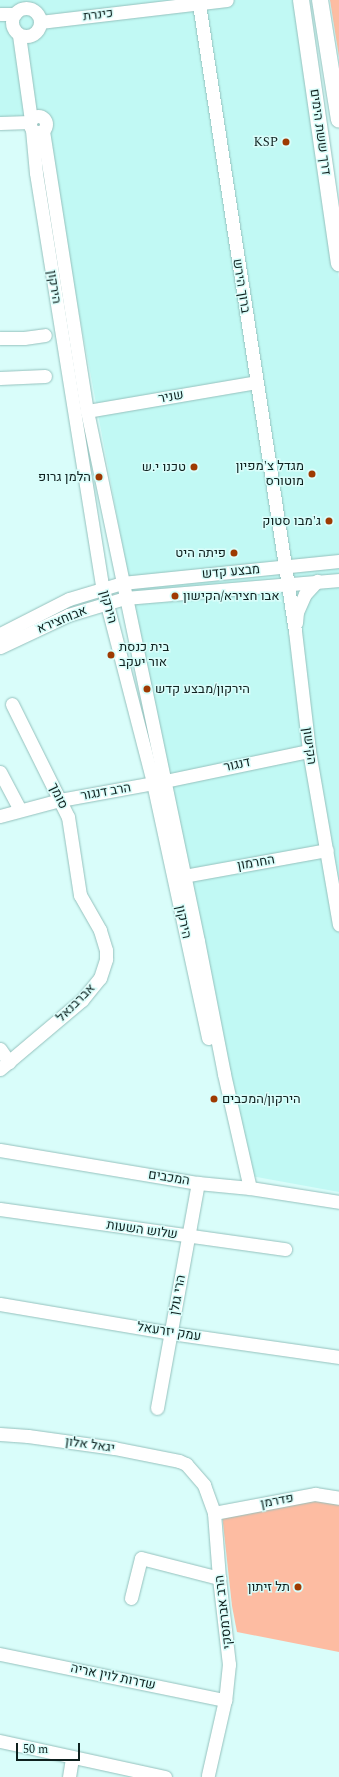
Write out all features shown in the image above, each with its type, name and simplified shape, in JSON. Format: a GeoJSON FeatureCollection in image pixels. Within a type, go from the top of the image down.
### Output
{"type":"FeatureCollection","features":[{"type":"Feature","properties":{"kind":"main road","name":"דרך ששת הימים"},"geometry":{"type":"LineString","coordinates":[[300,0],[339,263]]}},
{"type":"Feature","properties":{"kind":"main road","name":"דרך ששת הימים"},"geometry":{"type":"LineString","coordinates":[[320,0],[339,120]]}},
{"type":"Feature","properties":{"kind":"street","name":"כינרת"},"geometry":{"type":"LineString","coordinates":[[40,22],[227,0]]}},
{"type":"Feature","properties":{"kind":"street","name":"ברוך הירש"},"geometry":{"type":"LineString","coordinates":[[193,3],[256,382],[284,567]]}},
{"type":"Feature","properties":{"kind":"street"},"geometry":{"type":"LineString","coordinates":[[0,14],[37,31],[40,22],[37,14],[29,5],[24,8],[16,21]]}},
{"type":"Feature","properties":{"kind":"street","name":"הירקון"},"geometry":{"type":"LineString","coordinates":[[16,21],[87,411],[126,598],[159,782],[209,1043],[224,1074]]}},
{"type":"Feature","properties":{"kind":"street"},"geometry":{"type":"LineString","coordinates":[[0,123],[35,124]]}},
{"type":"Feature","properties":{"kind":"street","name":"הירקון"},"geometry":{"type":"LineString","coordinates":[[35,124],[36,173],[102,589],[159,782],[184,876],[224,1074],[250,1188]]}},
{"type":"Feature","properties":{"kind":"street"},"geometry":{"type":"LineString","coordinates":[[0,338],[24,338],[45,335]]}},
{"type":"Feature","properties":{"kind":"street"},"geometry":{"type":"LineString","coordinates":[[0,378],[45,376]]}},
{"type":"Feature","properties":{"kind":"street","name":"שניר"},"geometry":{"type":"LineString","coordinates":[[87,411],[256,382]]}},
{"type":"Feature","properties":{"kind":"street"},"geometry":{"type":"LineString","coordinates":[[282,551],[309,564]]}},
{"type":"Feature","properties":{"kind":"street","name":"מבצע קדש"},"geometry":{"type":"LineString","coordinates":[[0,634],[69,599],[122,583],[339,561]]}},
{"type":"Feature","properties":{"kind":"street","name":"הקישון"},"geometry":{"type":"LineString","coordinates":[[284,567],[295,631],[309,751],[339,924]]}},
{"type":"Feature","properties":{"kind":"street","name":"מבצע קדש"},"geometry":{"type":"LineString","coordinates":[[126,598],[339,580]]}},
{"type":"Feature","properties":{"kind":"street"},"geometry":{"type":"LineString","coordinates":[[295,631],[297,612],[305,594],[317,581]]}},
{"type":"Feature","properties":{"kind":"street","name":"אבוחצירא"},"geometry":{"type":"LineString","coordinates":[[0,647],[68,615],[126,598]]}},
{"type":"Feature","properties":{"kind":"street","name":"סומך"},"geometry":{"type":"LineString","coordinates":[[12,704],[60,800],[69,825],[80,896]]}},
{"type":"Feature","properties":{"kind":"street","name":"דנגור"},"geometry":{"type":"LineString","coordinates":[[159,782],[309,751]]}},
{"type":"Feature","properties":{"kind":"street"},"geometry":{"type":"LineString","coordinates":[[0,772],[20,810]]}},
{"type":"Feature","properties":{"kind":"street","name":"הרב דנגור"},"geometry":{"type":"LineString","coordinates":[[0,816],[60,800],[159,782]]}},
{"type":"Feature","properties":{"kind":"street","name":"החרמון"},"geometry":{"type":"LineString","coordinates":[[184,876],[327,850]]}},
{"type":"Feature","properties":{"kind":"street","name":"אברבנאל"},"geometry":{"type":"LineString","coordinates":[[5,1065],[82,1000],[100,978],[106,959],[104,940],[100,930],[80,896]]}},
{"type":"Feature","properties":{"kind":"street"},"geometry":{"type":"LineString","coordinates":[[0,1049],[5,1065]]}},
{"type":"Feature","properties":{"kind":"street","name":"המכבים"},"geometry":{"type":"LineString","coordinates":[[0,1150],[198,1183],[250,1188],[339,1202]]}},
{"type":"Feature","properties":{"kind":"street","name":"הרי גולן"},"geometry":{"type":"LineString","coordinates":[[157,1408],[198,1183]]}},
{"type":"Feature","properties":{"kind":"street","name":"שלוש השעות"},"geometry":{"type":"LineString","coordinates":[[0,1210],[188,1237],[285,1249]]}},
{"type":"Feature","properties":{"kind":"street","name":"עמק יזרעאל"},"geometry":{"type":"LineString","coordinates":[[0,1304],[171,1332],[339,1357]]}},
{"type":"Feature","properties":{"kind":"street","name":"יגאל אלון"},"geometry":{"type":"LineString","coordinates":[[0,1434],[28,1436],[114,1448],[179,1461]]}},
{"type":"Feature","properties":{"kind":"street","name":"הרב אברמסקי"},"geometry":{"type":"LineString","coordinates":[[179,1461],[186,1464],[204,1485],[214,1513],[219,1578],[229,1664],[225,1700],[205,1776]]}},
{"type":"Feature","properties":{"kind":"street","name":"פדרמן"},"geometry":{"type":"LineString","coordinates":[[214,1513],[315,1494],[339,1498]]}},
{"type":"Feature","properties":{"kind":"street"},"geometry":{"type":"LineString","coordinates":[[131,1598],[141,1558],[219,1578]]}},
{"type":"Feature","properties":{"kind":"street","name":"שדרות לוין אריה"},"geometry":{"type":"LineString","coordinates":[[0,1654],[225,1700]]}},
{"type":"Feature","properties":{"kind":"street"},"geometry":{"type":"LineString","coordinates":[[0,1742],[71,1767],[165,1777]]}},
{"type":"Feature","properties":{"kind":"street"},"geometry":{"type":"LineString","coordinates":[[0,1749],[71,1767],[129,1777]]}},
{"type":"Feature","properties":{"kind":"shaded area"},"geometry":{"type":"Polygon","coordinates":[[[0,0],[297,0],[339,279],[339,1192],[240,1174],[55,184],[46,116],[0,118],[0,0]]]}},
{"type":"Feature","properties":{"kind":"shaded area"},"geometry":{"type":"Polygon","coordinates":[[[330,0],[339,0],[339,57],[330,0]]]}},
{"type":"Feature","properties":{"kind":"shaded area"},"geometry":{"type":"Polygon","coordinates":[[[304,1497],[339,1504],[339,1652],[237,1632],[232,1606],[222,1514],[304,1497]]]}},
{"type":"Feature","properties":{"kind":"place","name":"KSP"},"geometry":{"type":"Point","coordinates":[286,142]}},
{"type":"Feature","properties":{"kind":"place","name":"טכנו י.ש"},"geometry":{"type":"Point","coordinates":[194,467]}},
{"type":"Feature","properties":{"kind":"place","name":"מגדל צ'מפיון מוטורס"},"geometry":{"type":"Point","coordinates":[312,474]}},
{"type":"Feature","properties":{"kind":"place","name":"הלמן גרופ"},"geometry":{"type":"Point","coordinates":[99,477]}},
{"type":"Feature","properties":{"kind":"place","name":"ג'מבו סטוק"},"geometry":{"type":"Point","coordinates":[329,521]}},
{"type":"Feature","properties":{"kind":"place","name":"פיתה היט"},"geometry":{"type":"Point","coordinates":[234,553]}},
{"type":"Feature","properties":{"kind":"place","name":"אבו חצירא/הקישון"},"geometry":{"type":"Point","coordinates":[175,596]}},
{"type":"Feature","properties":{"kind":"place","name":"בית כנסת אור יעקב"},"geometry":{"type":"Point","coordinates":[111,655]}},
{"type":"Feature","properties":{"kind":"place","name":"הירקון/מבצע קדש"},"geometry":{"type":"Point","coordinates":[147,689]}},
{"type":"Feature","properties":{"kind":"place","name":"הירקון/המכבים"},"geometry":{"type":"Point","coordinates":[214,1099]}},
{"type":"Feature","properties":{"kind":"place","name":"תל זיתון"},"geometry":{"type":"Point","coordinates":[298,1587]}}]}
